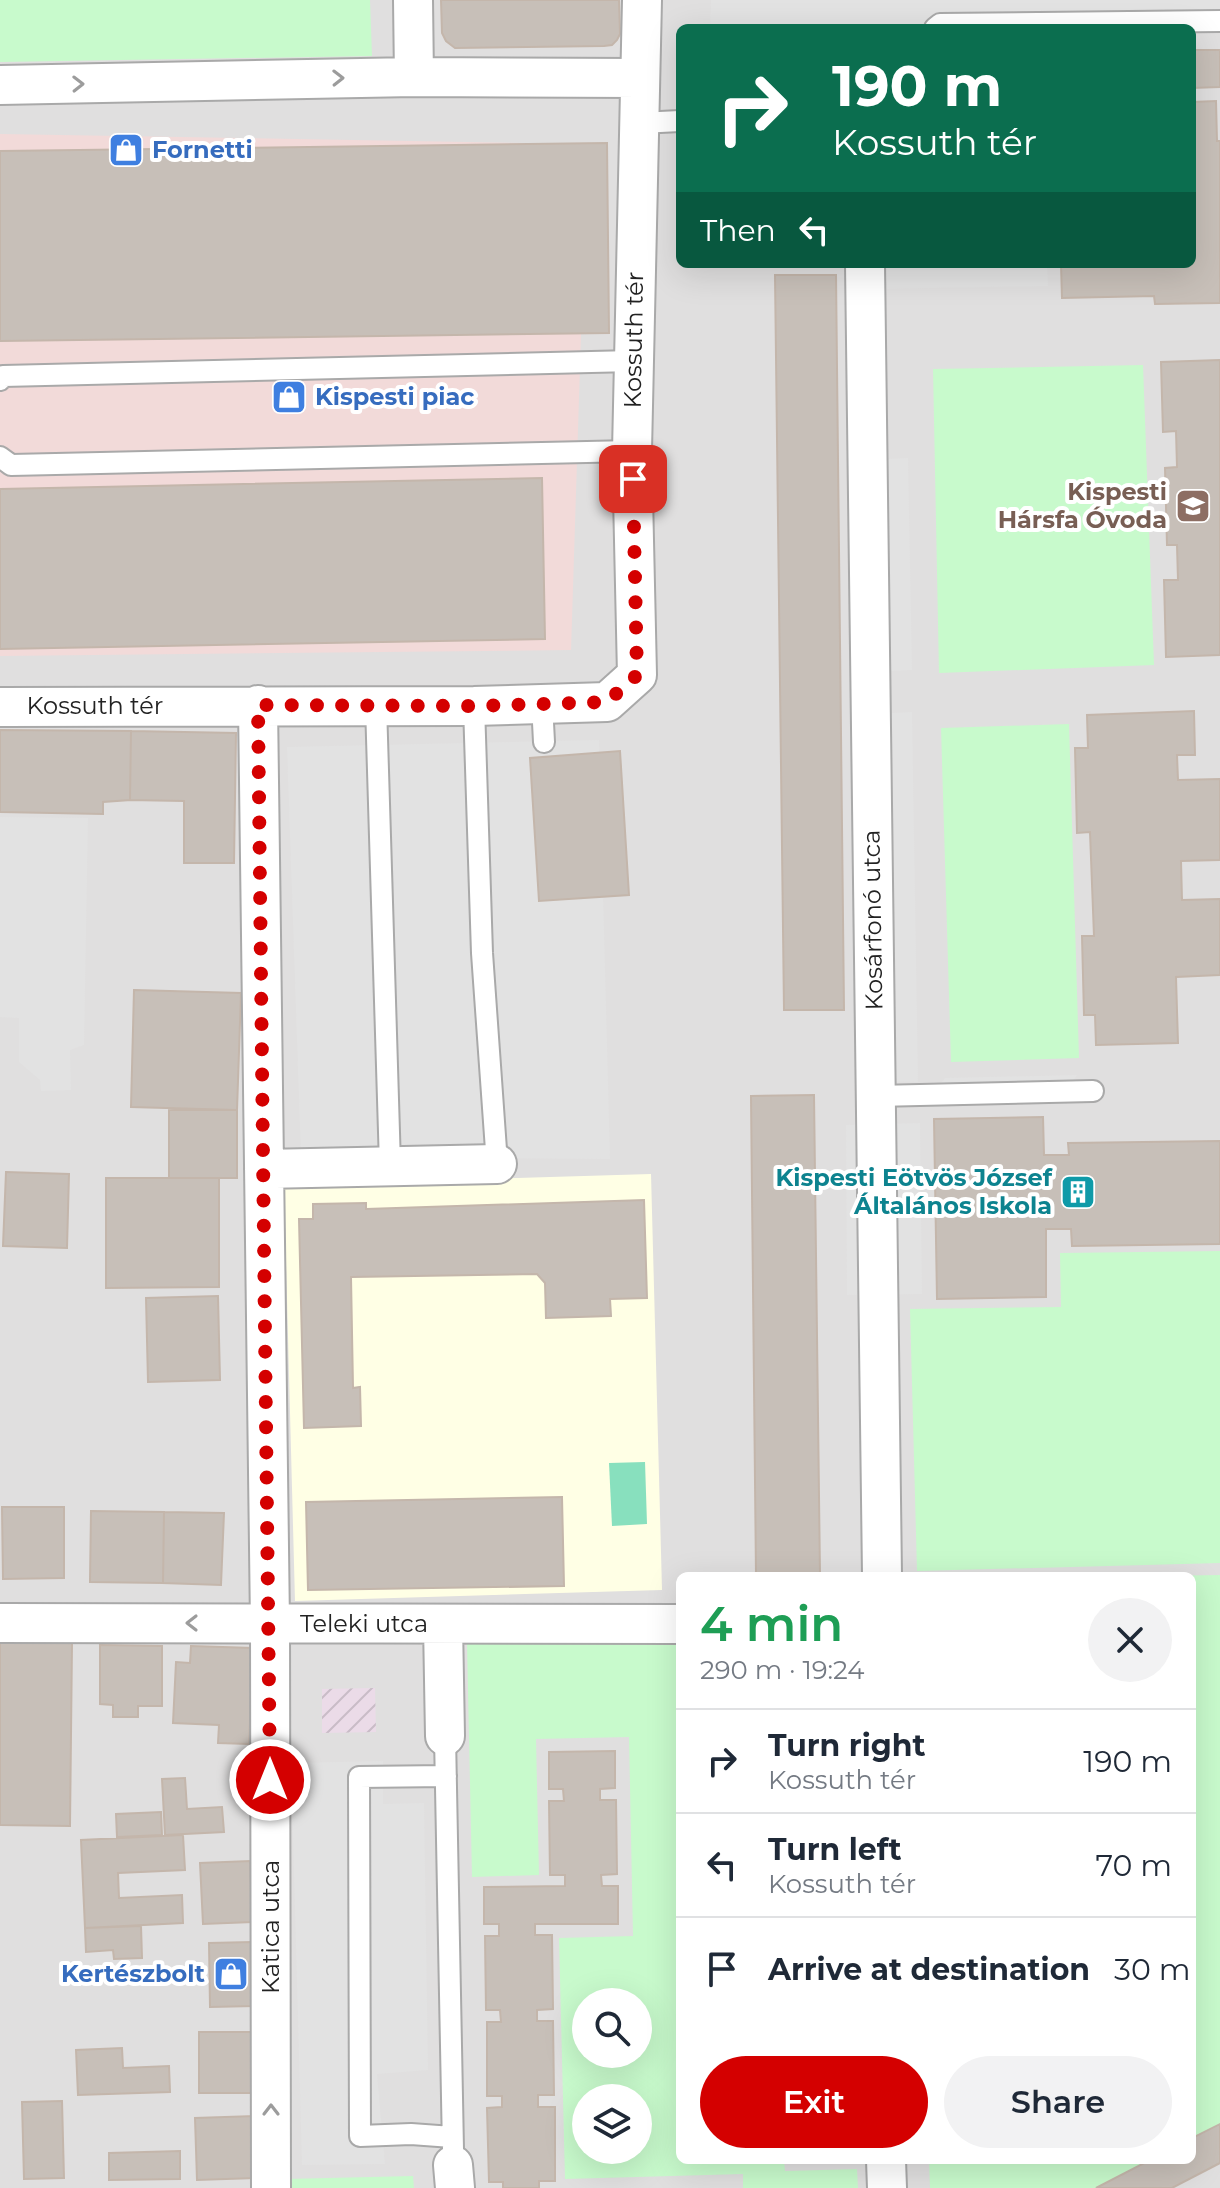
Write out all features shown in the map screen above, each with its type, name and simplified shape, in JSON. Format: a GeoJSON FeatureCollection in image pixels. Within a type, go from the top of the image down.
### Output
{"type":"FeatureCollection","features":[{"type":"Feature","properties":{"kind":"street"},"geometry":{"type":"LineString","coordinates":[[413,0],[414,77]]}},
{"type":"Feature","properties":{"kind":"street","name":"Kossuth tér"},"geometry":{"type":"LineString","coordinates":[[0,707],[474,706],[607,702],[637,675],[632,451],[642,0]]}},
{"type":"Feature","properties":{"kind":"street"},"geometry":{"type":"LineString","coordinates":[[0,85],[414,77],[640,78]]}},
{"type":"Feature","properties":{"kind":"street","name":"Kosárfonó utca"},"geometry":{"type":"LineString","coordinates":[[865,268],[882,1572]]}},
{"type":"Feature","properties":{"kind":"street","name":"Katica utca"},"geometry":{"type":"LineString","coordinates":[[258,705],[270,1624],[271,2188]]}},
{"type":"Feature","properties":{"kind":"street"},"geometry":{"type":"LineString","coordinates":[[264,1169],[497,1164]]}},
{"type":"Feature","properties":{"kind":"street","name":"Teleki utca"},"geometry":{"type":"LineString","coordinates":[[0,1623],[676,1624]]}},
{"type":"Feature","properties":{"kind":"street"},"geometry":{"type":"LineString","coordinates":[[443,1624],[445,1736]]}},
{"type":"Feature","properties":{"kind":"street"},"geometry":{"type":"LineString","coordinates":[[886,2164],[887,2188]]}},
{"type":"Feature","properties":{"kind":"lane"},"geometry":{"type":"LineString","coordinates":[[940,24],[1220,21]]}},
{"type":"Feature","properties":{"kind":"lane"},"geometry":{"type":"LineString","coordinates":[[640,123],[676,121]]}},
{"type":"Feature","properties":{"kind":"lane"},"geometry":{"type":"LineString","coordinates":[[0,380],[3,376],[633,361]]}},
{"type":"Feature","properties":{"kind":"lane"},"geometry":{"type":"LineString","coordinates":[[0,457],[11,465],[632,451]]}},
{"type":"Feature","properties":{"kind":"lane"},"geometry":{"type":"LineString","coordinates":[[542,703],[544,742]]}},
{"type":"Feature","properties":{"kind":"lane"},"geometry":{"type":"LineString","coordinates":[[376,705],[390,1165]]}},
{"type":"Feature","properties":{"kind":"lane"},"geometry":{"type":"LineString","coordinates":[[474,706],[482,953],[497,1164]]}},
{"type":"Feature","properties":{"kind":"lane"},"geometry":{"type":"LineString","coordinates":[[876,1096],[1093,1091]]}},
{"type":"Feature","properties":{"kind":"lane"},"geometry":{"type":"LineString","coordinates":[[445,1736],[453,2163]]}},
{"type":"Feature","properties":{"kind":"lane"},"geometry":{"type":"LineString","coordinates":[[446,1776],[359,1777],[360,2136],[411,2134],[453,2163]]}},
{"type":"Feature","properties":{"kind":"shaded area"},"geometry":{"type":"Polygon","coordinates":[[[0,0],[1220,0],[1220,2188],[0,2188],[0,0]]]}},
{"type":"Feature","properties":{"kind":"shaded area"},"geometry":{"type":"Polygon","coordinates":[[[711,0],[1220,0],[1220,23],[710,24],[711,0]]]}},
{"type":"Feature","properties":{"kind":"shaded area","name":"Kispesti piac"},"geometry":{"type":"Polygon","coordinates":[[[0,134],[587,144],[571,650],[0,656],[0,134]]]}},
{"type":"Feature","properties":{"kind":"shaded area"},"geometry":{"type":"Polygon","coordinates":[[[875,268],[1047,268],[1048,286],[875,289],[875,268]]]}},
{"type":"Feature","properties":{"kind":"shaded area"},"geometry":{"type":"Polygon","coordinates":[[[908,458],[912,670],[870,672],[868,460],[908,458]]]}},
{"type":"Feature","properties":{"kind":"shaded area"},"geometry":{"type":"Polygon","coordinates":[[[912,712],[918,1082],[875,1081],[871,714],[912,712]]]}},
{"type":"Feature","properties":{"kind":"shaded area"},"geometry":{"type":"Polygon","coordinates":[[[599,740],[610,1159],[301,1157],[287,747],[599,740]]]}},
{"type":"Feature","properties":{"kind":"shaded area"},"geometry":{"type":"Polygon","coordinates":[[[0,817],[88,818],[84,1045],[70,1050],[71,1090],[41,1091],[40,1080],[19,1062],[19,1018],[0,1017],[0,817]]]}},
{"type":"Feature","properties":{"kind":"shaded area"},"geometry":{"type":"Polygon","coordinates":[[[1077,1075],[1067,1091],[933,1094],[945,1078],[1077,1075]]]}},
{"type":"Feature","properties":{"kind":"shaded area"},"geometry":{"type":"Polygon","coordinates":[[[920,1123],[922,1294],[847,1295],[846,1125],[920,1123]]]}},
{"type":"Feature","properties":{"kind":"shaded area"},"geometry":{"type":"Polygon","coordinates":[[[651,1174],[662,1590],[295,1601],[284,1185],[651,1174]]]}},
{"type":"Feature","properties":{"kind":"shaded area"},"geometry":{"type":"Polygon","coordinates":[[[375,1688],[376,1732],[322,1733],[322,1689],[375,1688]]]}},
{"type":"Feature","properties":{"kind":"shaded area"},"geometry":{"type":"Polygon","coordinates":[[[383,1761],[383,1804],[424,1803],[428,2070],[377,2074],[385,2164],[302,2165],[291,1763],[383,1761]]]}},
{"type":"Feature","properties":{"kind":"green space"},"geometry":{"type":"Polygon","coordinates":[[[0,0],[370,0],[372,56],[0,62],[0,0]]]}},
{"type":"Feature","properties":{"kind":"green space"},"geometry":{"type":"Polygon","coordinates":[[[1143,365],[1154,665],[939,673],[933,369],[1143,365]]]}},
{"type":"Feature","properties":{"kind":"green space"},"geometry":{"type":"Polygon","coordinates":[[[1069,724],[1079,1058],[951,1062],[941,728],[1069,724]]]}},
{"type":"Feature","properties":{"kind":"green space"},"geometry":{"type":"Polygon","coordinates":[[[1220,1251],[1220,1563],[917,1571],[910,1309],[1061,1307],[1060,1253],[1220,1251]]]}},
{"type":"Feature","properties":{"kind":"green space"},"geometry":{"type":"Polygon","coordinates":[[[645,1462],[647,1524],[612,1526],[609,1463],[645,1462]]]}},
{"type":"Feature","properties":{"kind":"green space"},"geometry":{"type":"Polygon","coordinates":[[[1196,1575],[1220,1575],[1220,2149],[1196,2161],[1196,1575]]]}},
{"type":"Feature","properties":{"kind":"green space"},"geometry":{"type":"Polygon","coordinates":[[[676,1638],[676,2164],[784,2164],[785,2171],[857,2169],[858,2188],[743,2188],[743,2174],[565,2179],[559,1938],[633,1936],[629,1737],[536,1739],[539,1875],[472,1877],[467,1643],[676,1638]]]}},
{"type":"Feature","properties":{"kind":"green space"},"geometry":{"type":"Polygon","coordinates":[[[929,2164],[1191,2164],[1145,2188],[930,2188],[929,2164]]]}},
{"type":"Feature","properties":{"kind":"green space"},"geometry":{"type":"Polygon","coordinates":[[[413,2176],[414,2188],[285,2188],[285,2179],[413,2176]]]}},
{"type":"Feature","properties":{"kind":"building"},"geometry":{"type":"Polygon","coordinates":[[[441,0],[619,0],[620,34],[612,45],[604,46],[455,48],[442,33],[441,0]]]}},
{"type":"Feature","properties":{"kind":"building"},"geometry":{"type":"Polygon","coordinates":[[[1196,50],[1220,50],[1220,87],[1196,88],[1196,50]]]}},
{"type":"Feature","properties":{"kind":"building"},"geometry":{"type":"Polygon","coordinates":[[[1216,101],[1217,141],[1220,141],[1220,303],[1155,304],[1154,296],[1062,298],[1061,268],[1196,268],[1196,102],[1216,101]]]}},
{"type":"Feature","properties":{"kind":"building"},"geometry":{"type":"Polygon","coordinates":[[[607,143],[609,333],[0,341],[0,151],[607,143]]]}},
{"type":"Feature","properties":{"kind":"building"},"geometry":{"type":"Polygon","coordinates":[[[775,275],[836,275],[844,1010],[784,1010],[775,275]]]}},
{"type":"Feature","properties":{"kind":"building","name":"Kispesti Hársfa Óvoda"},"geometry":{"type":"Polygon","coordinates":[[[1220,360],[1220,655],[1166,657],[1164,580],[1178,580],[1177,545],[1167,545],[1165,468],[1177,467],[1176,431],[1163,432],[1161,362],[1220,360]]]}},
{"type":"Feature","properties":{"kind":"building"},"geometry":{"type":"Polygon","coordinates":[[[542,478],[545,639],[0,649],[0,489],[542,478]]]}},
{"type":"Feature","properties":{"kind":"building"},"geometry":{"type":"Polygon","coordinates":[[[1194,711],[1195,755],[1177,755],[1178,780],[1220,779],[1220,860],[1181,861],[1182,900],[1220,899],[1220,975],[1176,977],[1178,1043],[1096,1045],[1095,1015],[1084,1015],[1082,936],[1094,936],[1090,832],[1077,833],[1075,748],[1088,748],[1087,715],[1194,711]]]}},
{"type":"Feature","properties":{"kind":"building"},"geometry":{"type":"Polygon","coordinates":[[[0,730],[131,731],[130,800],[103,802],[103,814],[0,812],[0,730]]]}},
{"type":"Feature","properties":{"kind":"building"},"geometry":{"type":"Polygon","coordinates":[[[131,731],[236,733],[234,863],[184,863],[184,801],[130,800],[131,731]]]}},
{"type":"Feature","properties":{"kind":"building"},"geometry":{"type":"Polygon","coordinates":[[[620,751],[629,895],[539,901],[530,758],[620,751]]]}},
{"type":"Feature","properties":{"kind":"building"},"geometry":{"type":"Polygon","coordinates":[[[134,990],[241,993],[237,1110],[131,1107],[134,990]]]}},
{"type":"Feature","properties":{"kind":"building"},"geometry":{"type":"Polygon","coordinates":[[[814,1095],[820,1572],[756,1572],[751,1096],[814,1095]]]}},
{"type":"Feature","properties":{"kind":"building"},"geometry":{"type":"Polygon","coordinates":[[[169,1110],[237,1110],[237,1178],[169,1178],[169,1110]]]}},
{"type":"Feature","properties":{"kind":"building","name":"Kispesti Eötvös József Általános Iskola"},"geometry":{"type":"Polygon","coordinates":[[[1043,1117],[1044,1155],[1069,1155],[1068,1143],[1220,1141],[1220,1244],[1072,1246],[1071,1229],[1046,1229],[1046,1297],[937,1299],[934,1119],[1043,1117]]]}},
{"type":"Feature","properties":{"kind":"building"},"geometry":{"type":"Polygon","coordinates":[[[6,1172],[69,1174],[67,1248],[3,1246],[6,1172]]]}},
{"type":"Feature","properties":{"kind":"building"},"geometry":{"type":"Polygon","coordinates":[[[106,1178],[219,1178],[219,1287],[106,1288],[106,1178]]]}},
{"type":"Feature","properties":{"kind":"building"},"geometry":{"type":"Polygon","coordinates":[[[644,1200],[647,1298],[610,1299],[611,1316],[546,1318],[545,1283],[537,1274],[351,1277],[353,1388],[360,1387],[361,1426],[304,1428],[299,1219],[313,1219],[313,1204],[366,1203],[366,1209],[644,1200]]]}},
{"type":"Feature","properties":{"kind":"building"},"geometry":{"type":"Polygon","coordinates":[[[218,1296],[220,1380],[148,1382],[146,1298],[218,1296]]]}},
{"type":"Feature","properties":{"kind":"building"},"geometry":{"type":"Polygon","coordinates":[[[562,1497],[564,1586],[308,1590],[306,1502],[562,1497]]]}},
{"type":"Feature","properties":{"kind":"building"},"geometry":{"type":"Polygon","coordinates":[[[2,1507],[64,1507],[64,1578],[3,1579],[2,1507]]]}},
{"type":"Feature","properties":{"kind":"building"},"geometry":{"type":"Polygon","coordinates":[[[91,1511],[164,1512],[163,1583],[90,1582],[91,1511]]]}},
{"type":"Feature","properties":{"kind":"building"},"geometry":{"type":"Polygon","coordinates":[[[164,1512],[224,1513],[221,1585],[163,1583],[164,1512]]]}},
{"type":"Feature","properties":{"kind":"building"},"geometry":{"type":"Polygon","coordinates":[[[0,1642],[72,1643],[70,1826],[0,1825],[0,1642]]]}},
{"type":"Feature","properties":{"kind":"building"},"geometry":{"type":"Polygon","coordinates":[[[100,1645],[162,1646],[162,1706],[138,1706],[138,1717],[113,1717],[113,1705],[100,1704],[100,1645]]]}},
{"type":"Feature","properties":{"kind":"building"},"geometry":{"type":"Polygon","coordinates":[[[191,1646],[253,1648],[249,1744],[218,1743],[219,1725],[173,1723],[176,1662],[190,1663],[191,1646]]]}},
{"type":"Feature","properties":{"kind":"building"},"geometry":{"type":"Polygon","coordinates":[[[615,1751],[615,1788],[600,1789],[600,1800],[616,1800],[617,1874],[601,1875],[602,1886],[618,1886],[618,1924],[535,1924],[535,1935],[552,1935],[553,2009],[537,2010],[537,2021],[553,2021],[554,2095],[538,2095],[538,2107],[555,2107],[555,2181],[539,2181],[539,2188],[503,2188],[503,2182],[489,2182],[487,2108],[502,2107],[502,2096],[487,2096],[487,2022],[501,2022],[500,2010],[486,2010],[485,1936],[499,1936],[499,1924],[484,1924],[484,1887],[565,1886],[565,1875],[550,1875],[549,1801],[564,1801],[563,1789],[549,1789],[549,1752],[615,1751]]]}},
{"type":"Feature","properties":{"kind":"building"},"geometry":{"type":"Polygon","coordinates":[[[185,1778],[187,1809],[222,1807],[224,1832],[165,1835],[162,1779],[185,1778]]]}},
{"type":"Feature","properties":{"kind":"building"},"geometry":{"type":"Polygon","coordinates":[[[161,1812],[162,1835],[117,1837],[116,1814],[161,1812]]]}},
{"type":"Feature","properties":{"kind":"building"},"geometry":{"type":"Polygon","coordinates":[[[183,1835],[185,1870],[118,1873],[119,1898],[182,1895],[183,1923],[85,1928],[81,1840],[183,1835]]]}},
{"type":"Feature","properties":{"kind":"building"},"geometry":{"type":"Polygon","coordinates":[[[250,1861],[252,1922],[203,1924],[200,1863],[250,1861]]]}},
{"type":"Feature","properties":{"kind":"building"},"geometry":{"type":"Polygon","coordinates":[[[141,1926],[142,1958],[114,1959],[113,1950],[86,1952],[85,1928],[141,1926]]]}},
{"type":"Feature","properties":{"kind":"building","name":"Kertészbolt"},"geometry":{"type":"Polygon","coordinates":[[[252,1942],[254,2006],[210,2007],[209,1943],[252,1942]]]}},
{"type":"Feature","properties":{"kind":"building"},"geometry":{"type":"Polygon","coordinates":[[[199,2032],[256,2032],[256,2093],[199,2093],[199,2032]]]}},
{"type":"Feature","properties":{"kind":"building"},"geometry":{"type":"Polygon","coordinates":[[[122,2048],[123,2068],[169,2066],[170,2092],[78,2095],[76,2050],[122,2048]]]}},
{"type":"Feature","properties":{"kind":"building"},"geometry":{"type":"Polygon","coordinates":[[[62,2101],[64,2178],[24,2179],[22,2102],[62,2101]]]}},
{"type":"Feature","properties":{"kind":"building"},"geometry":{"type":"Polygon","coordinates":[[[255,2116],[257,2178],[197,2180],[195,2118],[255,2116]]]}},
{"type":"Feature","properties":{"kind":"building"},"geometry":{"type":"Polygon","coordinates":[[[1220,2124],[1220,2163],[1172,2188],[1096,2188],[1142,2164],[1196,2164],[1196,2136],[1220,2124]]]}},
{"type":"Feature","properties":{"kind":"building"},"geometry":{"type":"Polygon","coordinates":[[[180,2151],[180,2179],[109,2180],[109,2153],[180,2151]]]}},
{"type":"Feature","properties":{"kind":"place","name":"Fornetti"},"geometry":{"type":"Point","coordinates":[126,150]}},
{"type":"Feature","properties":{"kind":"place","name":"Kispesti piac"},"geometry":{"type":"Point","coordinates":[289,397]}},
{"type":"Feature","properties":{"kind":"place","name":"Kispesti Hársfa Óvoda"},"geometry":{"type":"Point","coordinates":[1193,506]}},
{"type":"Feature","properties":{"kind":"place","name":"Kispesti Eötvös József Általános Iskola"},"geometry":{"type":"Point","coordinates":[1078,1192]}},
{"type":"Feature","properties":{"kind":"place","name":"Kertészbolt"},"geometry":{"type":"Point","coordinates":[231,1974]}},
{"type":"Feature","properties":{"kind":"route"},"geometry":{"type":"LineString","coordinates":[[270,1780],[258,705],[474,706],[607,702],[637,675],[633,479]]}}]}
